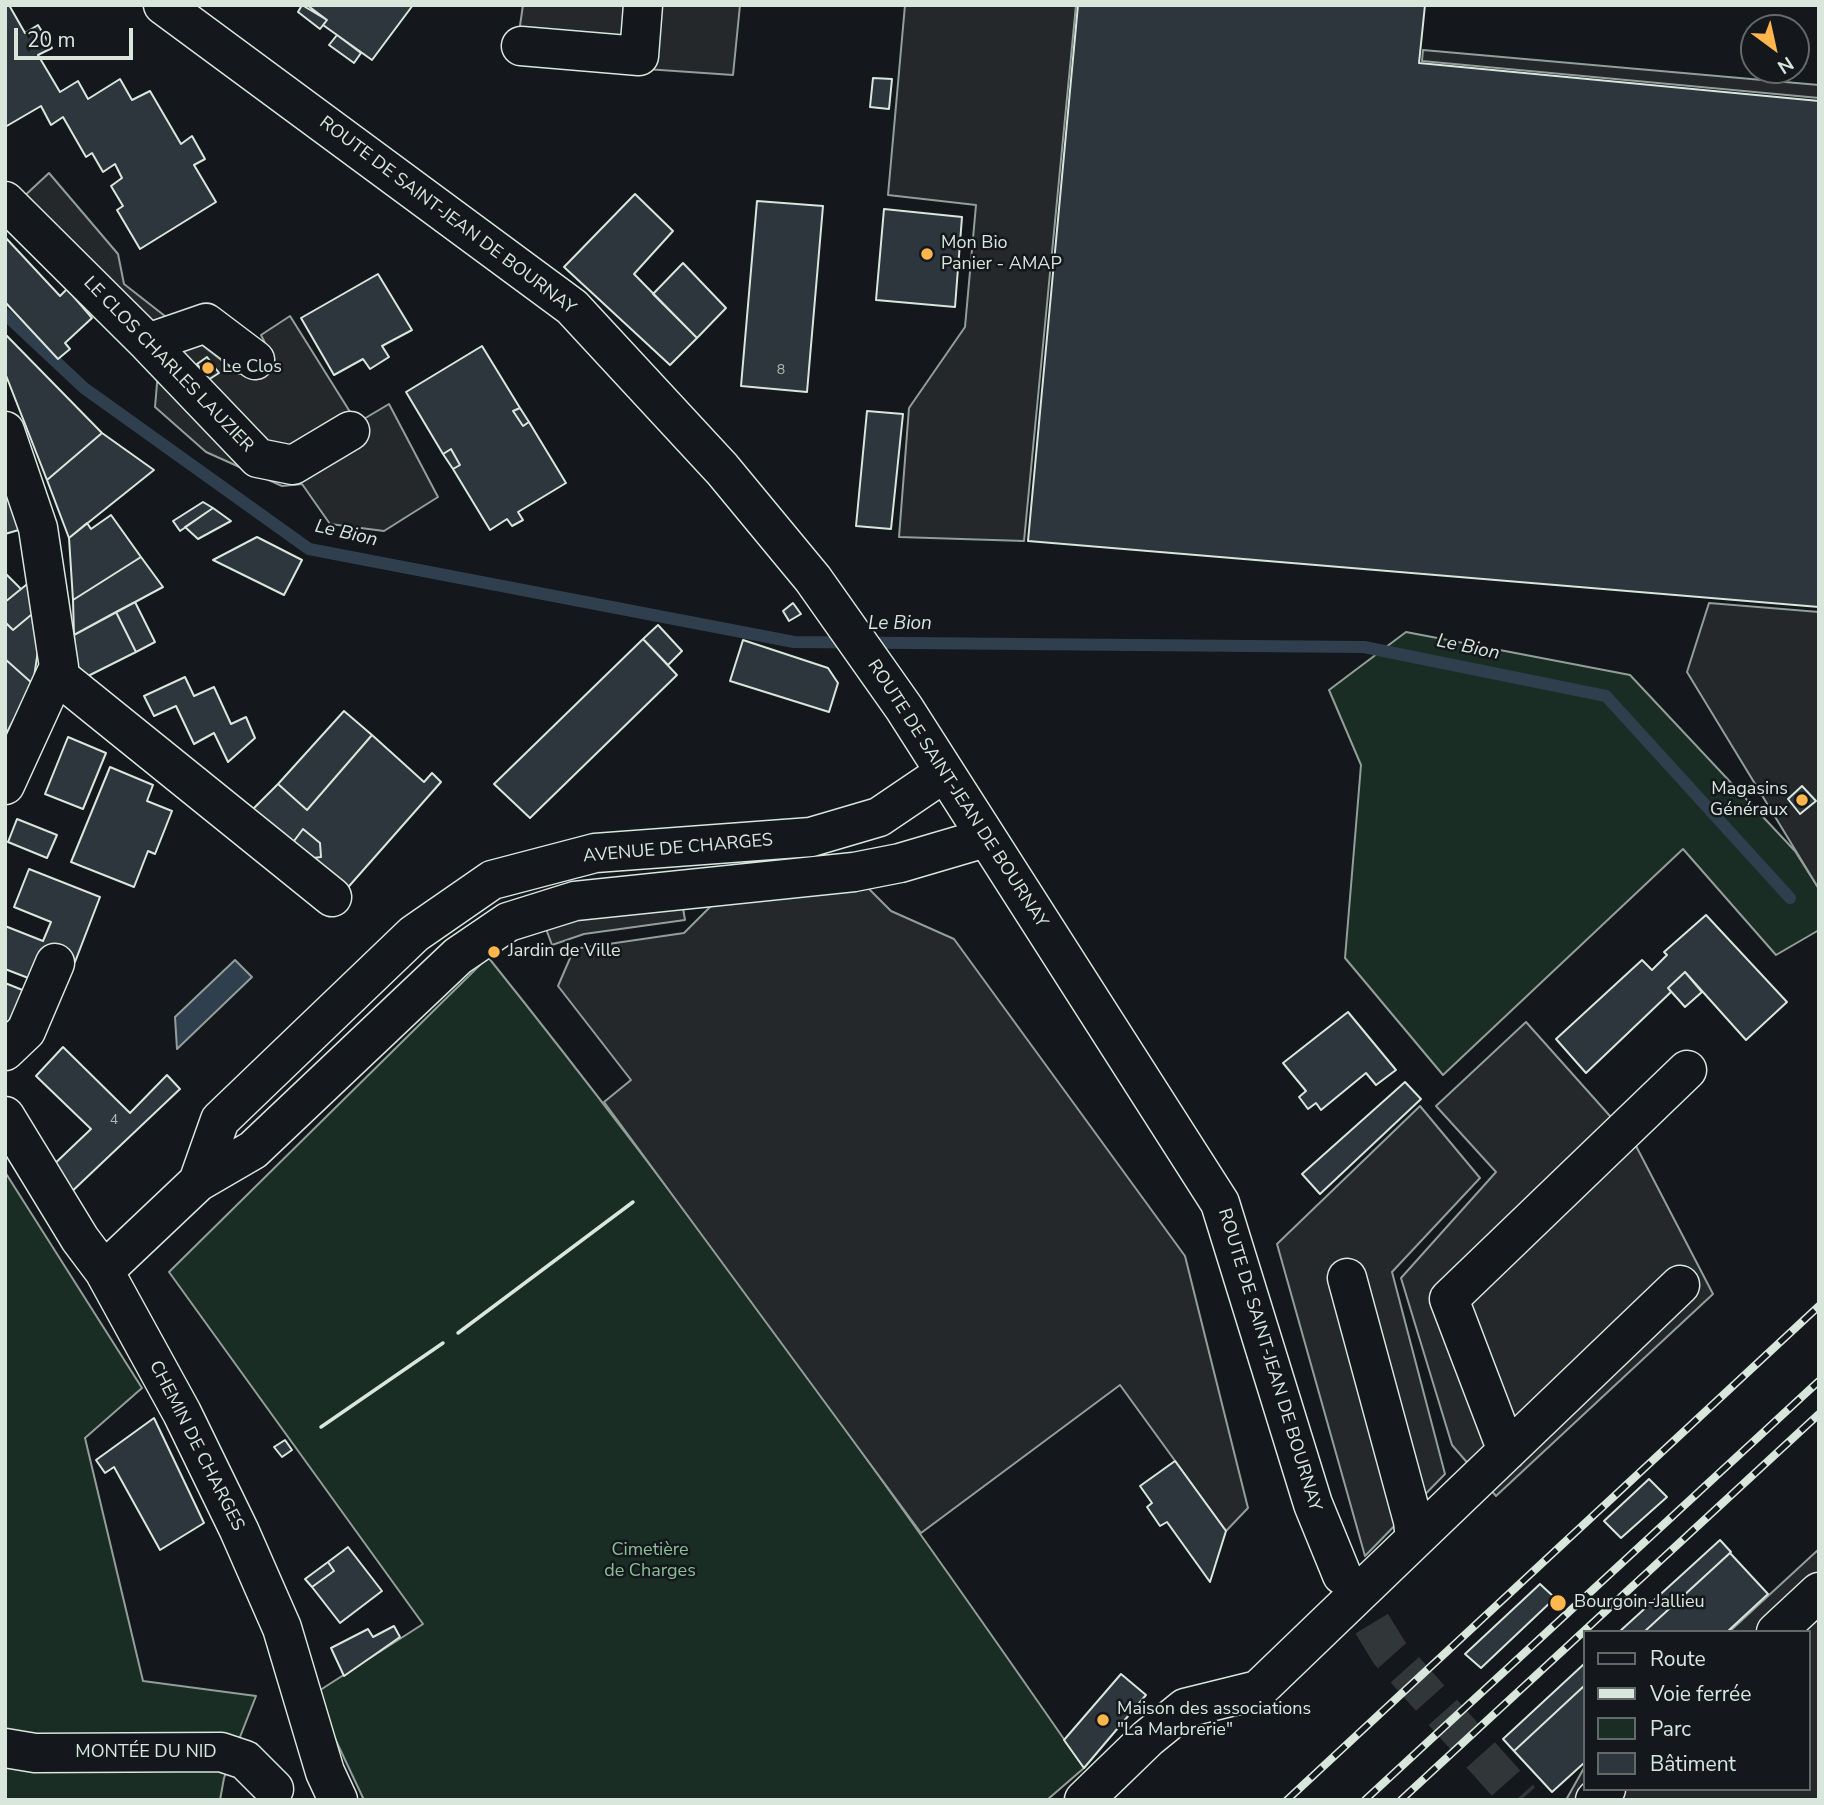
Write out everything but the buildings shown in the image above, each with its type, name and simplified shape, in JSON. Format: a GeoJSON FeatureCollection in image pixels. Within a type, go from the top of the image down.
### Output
{"type":"FeatureCollection","features":[{"type":"Feature","properties":{"kind":"street","name":"ROUTE DE SAINT-JEAN DE BOURNAY"},"geometry":{"type":"LineString","coordinates":[[163,5],[572,307],[722,469],[841,617],[904,708],[1220,1203],[1313,1504],[1342,1575]]}},
{"type":"Feature","properties":{"kind":"street"},"geometry":{"type":"LineString","coordinates":[[521,46],[639,56],[643,5]]}},
{"type":"Feature","properties":{"kind":"street","name":"LE CLOS CHARLES LAUZIER"},"geometry":{"type":"LineString","coordinates":[[5,201],[148,343],[258,458],[293,465],[350,431]]}},
{"type":"Feature","properties":{"kind":"street"},"geometry":{"type":"LineString","coordinates":[[148,343],[206,323],[255,360]]}},
{"type":"Feature","properties":{"kind":"street"},"geometry":{"type":"LineString","coordinates":[[5,431],[38,528],[59,667],[5,785]]}},
{"type":"Feature","properties":{"kind":"street"},"geometry":{"type":"LineString","coordinates":[[56,674],[332,897]]}},
{"type":"Feature","properties":{"kind":"street","name":"AVENUE DE CHARGES"},"geometry":{"type":"LineString","coordinates":[[198,1182],[220,1120],[414,934],[492,880],[595,853],[811,837],[879,817],[944,773]]}},
{"type":"Feature","properties":{"kind":"street","name":"AVENUE DE CHARGES"},"geometry":{"type":"LineString","coordinates":[[104,1271],[198,1182],[253,1150],[458,956],[508,922],[575,901],[854,872],[900,863],[985,838]]}},
{"type":"Feature","properties":{"kind":"street"},"geometry":{"type":"LineString","coordinates":[[5,1051],[26,1031],[55,963]]}},
{"type":"Feature","properties":{"kind":"street"},"geometry":{"type":"LineString","coordinates":[[1507,1451],[1449,1299],[1687,1070]]}},
{"type":"Feature","properties":{"kind":"street","name":"CHEMIN DE CHARGES"},"geometry":{"type":"LineString","coordinates":[[5,1116],[80,1239],[104,1271],[182,1413],[239,1530],[282,1628],[332,1786]]}},
{"type":"Feature","properties":{"kind":"street"},"geometry":{"type":"LineString","coordinates":[[1347,1278],[1415,1538]]}},
{"type":"Feature","properties":{"kind":"street"},"geometry":{"type":"LineString","coordinates":[[1073,1796],[1185,1708],[1258,1690],[1680,1285]]}},
{"type":"Feature","properties":{"kind":"street"},"geometry":{"type":"LineString","coordinates":[[1778,1630],[1819,1592]]}},
{"type":"Feature","properties":{"kind":"street","name":"MONTÉE DU NID"},"geometry":{"type":"LineString","coordinates":[[5,1748],[35,1753],[221,1752],[245,1760],[269,1794]]}},
{"type":"Feature","properties":{"kind":"street"},"geometry":{"type":"LineString","coordinates":[[269,1794],[294,1779],[332,1786]]}},
{"type":"Feature","properties":{"kind":"green space"},"geometry":{"type":"Polygon","coordinates":[[[1406,632],[1630,675],[1795,851],[1819,889],[1819,930],[1776,955],[1683,849],[1443,1075],[1345,958],[1361,765],[1329,690],[1406,632]]]}},
{"type":"Feature","properties":{"kind":"green space","name":"Cimetière de Charges"},"geometry":{"type":"Polygon","coordinates":[[[488,957],[719,1256],[940,1562],[1084,1768],[1047,1800],[364,1800],[314,1694],[423,1624],[169,1272],[488,957]]]}},
{"type":"Feature","properties":{"kind":"green space"},"geometry":{"type":"Polygon","coordinates":[[[5,1172],[142,1388],[85,1438],[143,1681],[256,1696],[224,1778],[220,1800],[5,1800],[5,1172]]]}},
{"type":"Feature","properties":{"kind":"shaded area"},"geometry":{"type":"Polygon","coordinates":[[[523,5],[740,5],[733,75],[515,60],[523,5]]]}},
{"type":"Feature","properties":{"kind":"shaded area"},"geometry":{"type":"Polygon","coordinates":[[[905,5],[1076,5],[1024,541],[899,537],[909,408],[965,327],[976,205],[888,195],[905,5]]]}},
{"type":"Feature","properties":{"kind":"shaded area"},"geometry":{"type":"Polygon","coordinates":[[[1423,50],[1740,78],[1740,84],[1819,85],[1819,98],[1422,61],[1423,50]]]}},
{"type":"Feature","properties":{"kind":"shaded area"},"geometry":{"type":"Polygon","coordinates":[[[49,173],[118,254],[124,284],[239,374],[272,357],[261,335],[290,316],[357,423],[389,404],[438,497],[384,531],[330,524],[302,484],[282,486],[206,452],[155,407],[158,372],[5,214],[49,173]]]}},
{"type":"Feature","properties":{"kind":"shaded area"},"geometry":{"type":"Polygon","coordinates":[[[1709,603],[1819,612],[1819,889],[1687,672],[1709,603]]]}},
{"type":"Feature","properties":{"kind":"shaded area"},"geometry":{"type":"Polygon","coordinates":[[[866,886],[891,911],[954,939],[1185,1256],[1248,1508],[1226,1531],[1120,1385],[921,1533],[604,1102],[631,1080],[558,986],[574,949],[684,933],[711,906],[866,886]]]}},
{"type":"Feature","properties":{"kind":"shaded area"},"geometry":{"type":"Polygon","coordinates":[[[682,902],[685,920],[584,934],[552,945],[545,926],[581,915],[682,902]]]}},
{"type":"Feature","properties":{"kind":"shaded area"},"geometry":{"type":"Polygon","coordinates":[[[1526,1022],[1635,1144],[1713,1294],[1496,1496],[1452,1445],[1401,1278],[1496,1172],[1436,1106],[1526,1022]]]}},
{"type":"Feature","properties":{"kind":"shaded area"},"geometry":{"type":"Polygon","coordinates":[[[1420,1106],[1480,1178],[1392,1272],[1445,1474],[1365,1556],[1277,1244],[1420,1106]]]}},
{"type":"Feature","properties":{"kind":"shaded area"},"geometry":{"type":"Polygon","coordinates":[[[1819,1549],[1819,1800],[1566,1800],[1582,1772],[1582,1791],[1810,1791],[1810,1630],[1731,1630],[1819,1549]]]}},
{"type":"Feature","properties":{"kind":"water"},"geometry":{"type":"Polygon","coordinates":[[[235,960],[252,977],[177,1049],[175,1017],[235,960]]]}},
{"type":"Feature","properties":{"kind":"waterway","name":"Le Bion"},"geometry":{"type":"LineString","coordinates":[[5,314],[84,388],[309,549],[794,642],[1364,647],[1606,696],[1790,898]]}},
{"type":"Feature","properties":{"kind":"tunnel"},"geometry":{"type":"LineString","coordinates":[[1342,1575],[1389,1652],[1521,1800]]}},
{"type":"Feature","properties":{"kind":"railway"},"geometry":{"type":"LineString","coordinates":[[1287,1800],[1819,1306]]}},
{"type":"Feature","properties":{"kind":"railway"},"geometry":{"type":"LineString","coordinates":[[1365,1800],[1819,1381]]}},
{"type":"Feature","properties":{"kind":"railway"},"geometry":{"type":"LineString","coordinates":[[1585,1630],[1819,1414]]}},
{"type":"Feature","properties":{"kind":"railway"},"geometry":{"type":"LineString","coordinates":[[1401,1800],[1582,1633]]}},
{"type":"Feature","properties":{"kind":"wall"},"geometry":{"type":"LineString","coordinates":[[458,1333],[633,1202]]}},
{"type":"Feature","properties":{"kind":"wall"},"geometry":{"type":"LineString","coordinates":[[321,1427],[443,1343]]}},
{"type":"Feature","properties":{"kind":"place","name":"Mon Bio Panier - AMAP"},"geometry":{"type":"Point","coordinates":[927,254]}},
{"type":"Feature","properties":{"kind":"place","name":"Le Clos"},"geometry":{"type":"Point","coordinates":[208,368]}},
{"type":"Feature","properties":{"kind":"place","name":"Magasins Généraux"},"geometry":{"type":"Point","coordinates":[1802,800]}},
{"type":"Feature","properties":{"kind":"place","name":"Jardin de Ville"},"geometry":{"type":"Point","coordinates":[494,952]}},
{"type":"Feature","properties":{"kind":"place","name":"Bourgoin-Jallieu"},"geometry":{"type":"Point","coordinates":[1558,1603]}},
{"type":"Feature","properties":{"kind":"place","name":"Maison des associations \"La Marbrerie\""},"geometry":{"type":"Point","coordinates":[1103,1720]}}]}
